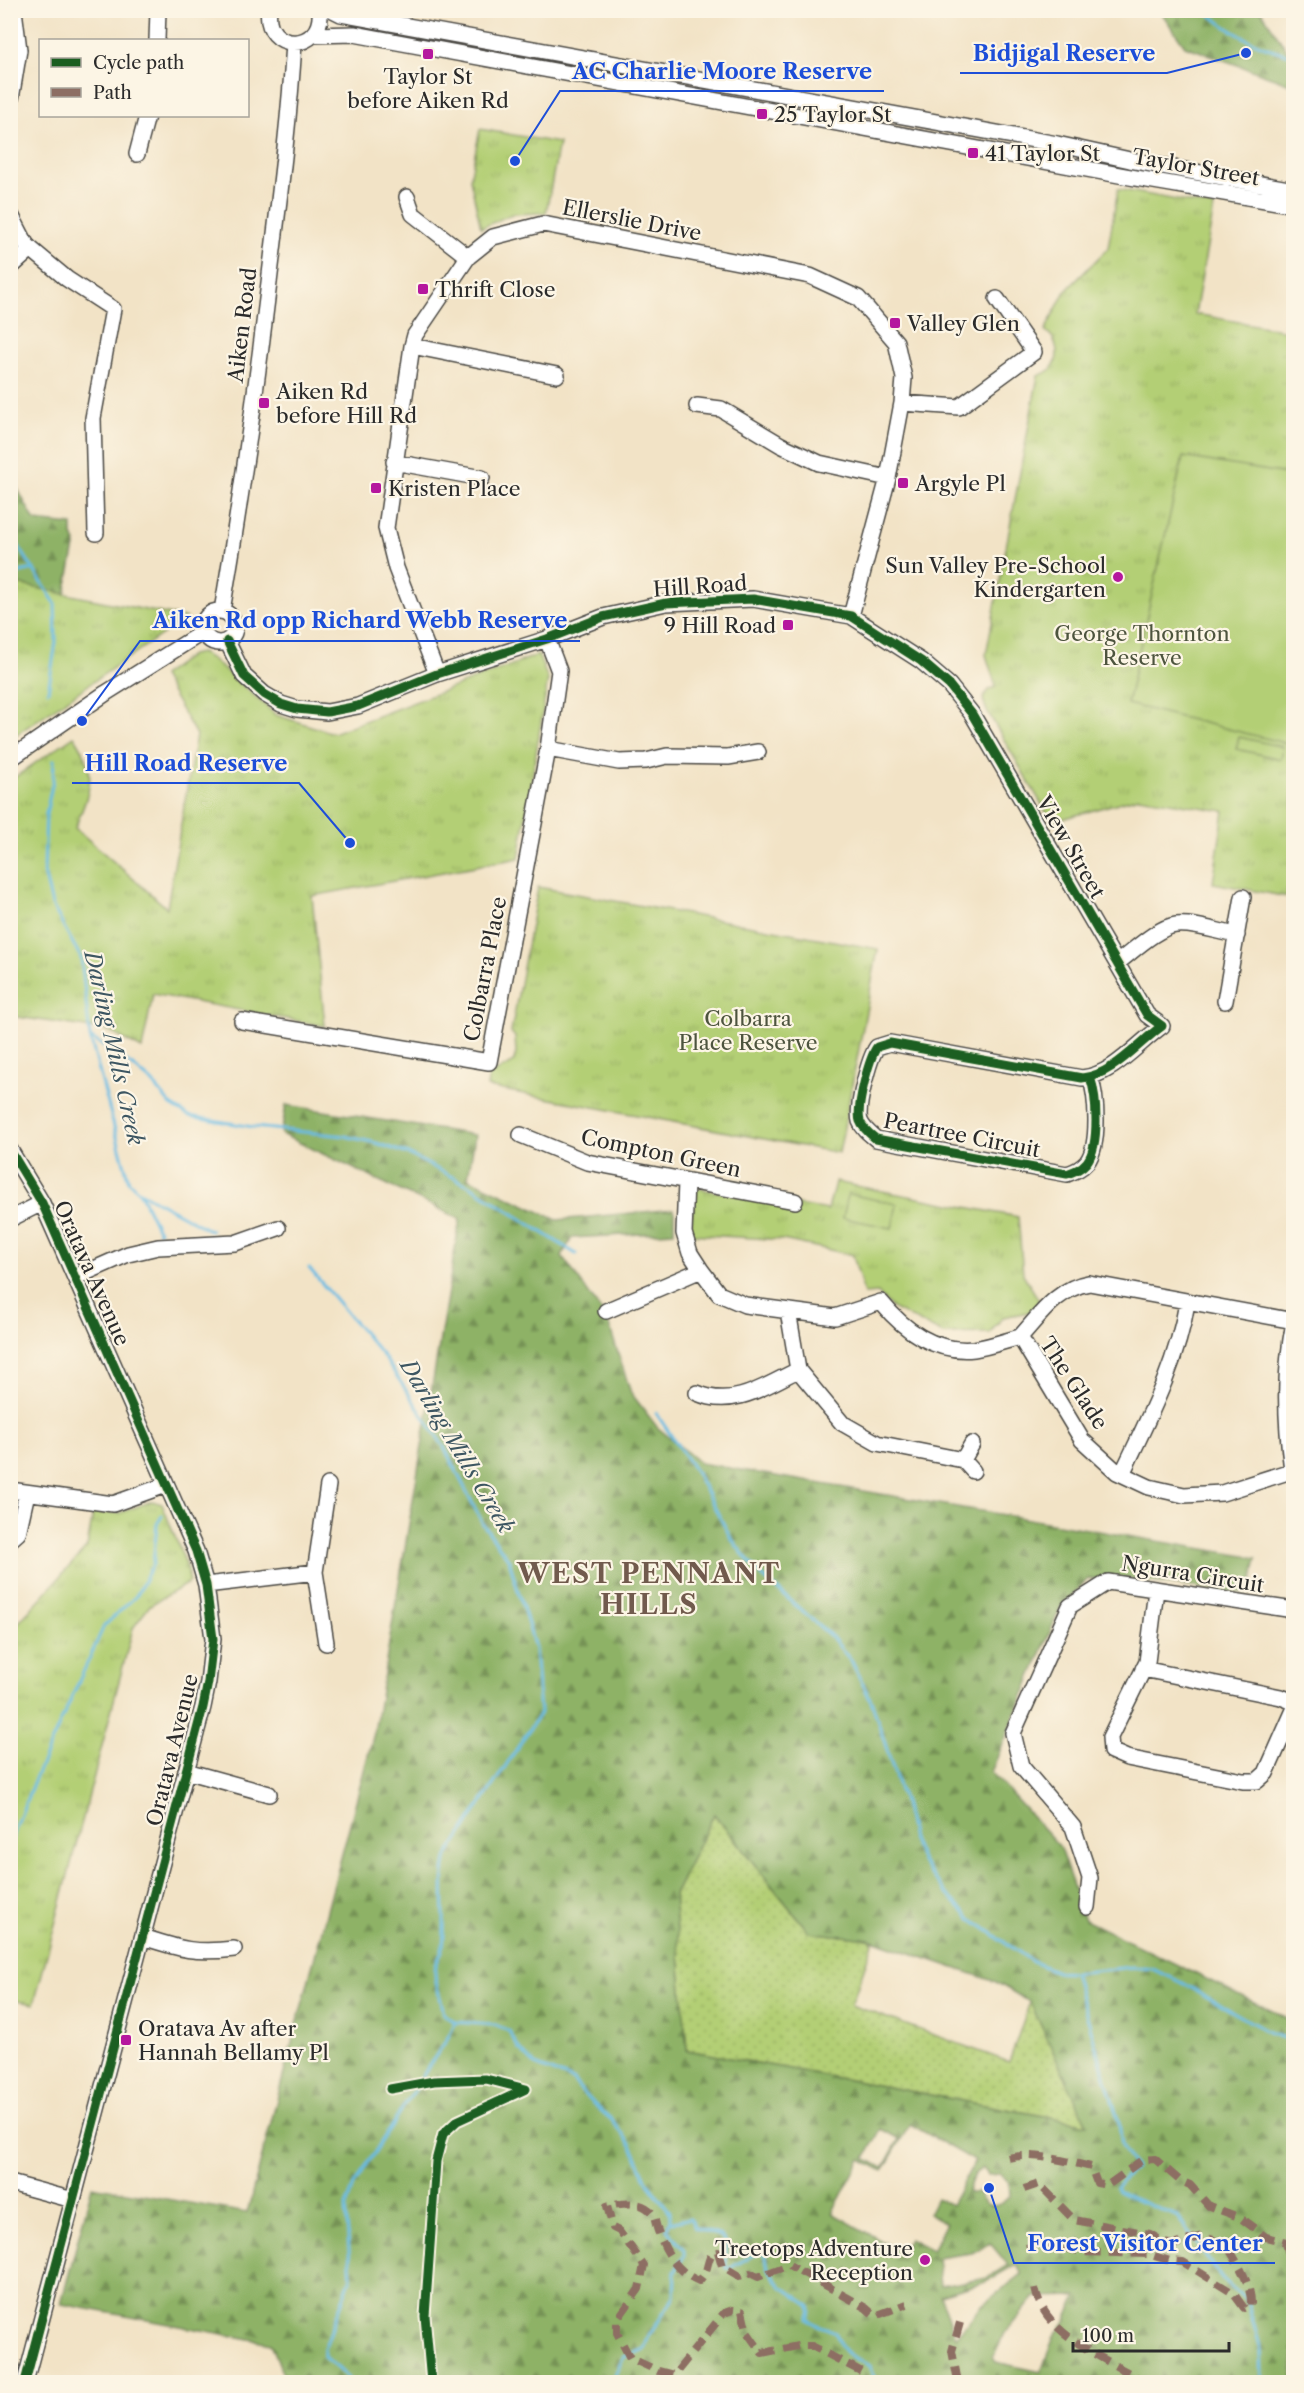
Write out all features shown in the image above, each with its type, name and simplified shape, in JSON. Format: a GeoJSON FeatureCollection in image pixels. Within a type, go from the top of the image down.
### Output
{"type":"FeatureCollection","features":[{"type":"Feature","properties":{"kind":"street"},"geometry":{"type":"LineString","coordinates":[[10,105],[19,50],[14,10]]}},
{"type":"Feature","properties":{"kind":"street"},"geometry":{"type":"LineString","coordinates":[[157,39],[158,10]]}},
{"type":"Feature","properties":{"kind":"street"},"geometry":{"type":"LineString","coordinates":[[269,10],[272,30],[278,37],[294,43],[313,35],[320,21],[320,10]]}},
{"type":"Feature","properties":{"kind":"street","name":"Taylor Street"},"geometry":{"type":"LineString","coordinates":[[333,10],[350,16],[518,48],[1057,144],[1293,190]]}},
{"type":"Feature","properties":{"kind":"street","name":"Taylor Street"},"geometry":{"type":"LineString","coordinates":[[313,35],[354,34],[1293,205]]}},
{"type":"Feature","properties":{"kind":"street","name":"Aiken Road"},"geometry":{"type":"LineString","coordinates":[[222,611],[239,510],[264,324],[289,123],[294,43]]}},
{"type":"Feature","properties":{"kind":"street"},"geometry":{"type":"LineString","coordinates":[[137,154],[147,117]]}},
{"type":"Feature","properties":{"kind":"street"},"geometry":{"type":"LineString","coordinates":[[407,197],[413,214],[468,257]]}},
{"type":"Feature","properties":{"kind":"street"},"geometry":{"type":"LineString","coordinates":[[10,213],[32,249],[67,279],[113,309],[93,418],[96,533]]}},
{"type":"Feature","properties":{"kind":"street","name":"Ellerslie Drive"},"geometry":{"type":"LineString","coordinates":[[437,674],[396,568],[386,528],[412,346],[415,335],[468,257],[493,237],[543,224],[810,276],[858,298],[896,342],[904,378],[902,403],[888,478],[851,616]]}},
{"type":"Feature","properties":{"kind":"street"},"geometry":{"type":"LineString","coordinates":[[10,268],[32,249]]}},
{"type":"Feature","properties":{"kind":"street"},"geometry":{"type":"LineString","coordinates":[[902,403],[959,407],[1034,352],[997,300]]}},
{"type":"Feature","properties":{"kind":"street"},"geometry":{"type":"LineString","coordinates":[[412,346],[557,375]]}},
{"type":"Feature","properties":{"kind":"street"},"geometry":{"type":"LineString","coordinates":[[697,405],[720,409],[781,446],[819,463],[888,478]]}},
{"type":"Feature","properties":{"kind":"street"},"geometry":{"type":"LineString","coordinates":[[394,462],[482,478]]}},
{"type":"Feature","properties":{"kind":"street","name":"Hill Road"},"geometry":{"type":"LineString","coordinates":[[227,641],[244,676],[264,694],[281,704],[310,712],[344,710],[437,674],[547,639],[603,617],[666,603],[753,599],[851,616],[921,661],[949,685]]}},
{"type":"Feature","properties":{"kind":"street"},"geometry":{"type":"LineString","coordinates":[[214,611],[222,611],[231,616],[235,626],[232,637],[227,641],[214,643],[209,641],[203,632],[204,620],[214,611]]}},
{"type":"Feature","properties":{"kind":"street"},"geometry":{"type":"LineString","coordinates":[[10,759],[106,693],[203,632]]}},
{"type":"Feature","properties":{"kind":"street","name":"Colbarra Place"},"geometry":{"type":"LineString","coordinates":[[242,1021],[489,1062],[548,749],[559,671],[547,639]]}},
{"type":"Feature","properties":{"kind":"street","name":"View Street"},"geometry":{"type":"LineString","coordinates":[[949,685],[982,731],[1147,1015],[1162,1026],[1126,1057],[1094,1077],[1090,1077]]}},
{"type":"Feature","properties":{"kind":"street"},"geometry":{"type":"LineString","coordinates":[[548,749],[619,762],[646,761],[667,756],[728,757],[758,752]]}},
{"type":"Feature","properties":{"kind":"street"},"geometry":{"type":"LineString","coordinates":[[1225,1000],[1243,897]]}},
{"type":"Feature","properties":{"kind":"street"},"geometry":{"type":"LineString","coordinates":[[1117,963],[1162,930],[1175,925],[1237,935]]}},
{"type":"Feature","properties":{"kind":"street","name":"Peartree Circuit"},"geometry":{"type":"LineString","coordinates":[[890,1043],[1082,1078],[1090,1077],[1095,1090],[1093,1149],[1088,1161],[1079,1170],[1067,1174],[876,1139],[862,1127],[859,1118],[871,1055],[877,1047],[890,1043]]}},
{"type":"Feature","properties":{"kind":"street","name":"Compton Green"},"geometry":{"type":"LineString","coordinates":[[521,1135],[587,1162],[795,1201]]}},
{"type":"Feature","properties":{"kind":"street","name":"Oratava Avenue"},"geometry":{"type":"LineString","coordinates":[[10,1150],[42,1203],[196,1551],[206,1585],[213,1639],[205,1699],[25,2382]]}},
{"type":"Feature","properties":{"kind":"street"},"geometry":{"type":"LineString","coordinates":[[686,1182],[684,1233],[690,1253],[719,1294],[745,1305],[835,1317],[881,1302],[910,1332],[940,1347],[973,1349],[1020,1337],[1058,1296],[1076,1285],[1089,1283],[1293,1322],[1286,1379],[1288,1444],[1293,1470]]}},
{"type":"Feature","properties":{"kind":"street"},"geometry":{"type":"LineString","coordinates":[[10,1219],[42,1203]]}},
{"type":"Feature","properties":{"kind":"street"},"geometry":{"type":"LineString","coordinates":[[76,1277],[128,1254],[158,1247],[236,1243],[278,1228]]}},
{"type":"Feature","properties":{"kind":"street"},"geometry":{"type":"LineString","coordinates":[[606,1311],[701,1270]]}},
{"type":"Feature","properties":{"kind":"street"},"geometry":{"type":"LineString","coordinates":[[1122,1474],[1169,1370],[1182,1334],[1187,1303]]}},
{"type":"Feature","properties":{"kind":"street"},"geometry":{"type":"LineString","coordinates":[[788,1311],[798,1370],[842,1422],[877,1443],[963,1460],[973,1472]]}},
{"type":"Feature","properties":{"kind":"street","name":"The Glade"},"geometry":{"type":"LineString","coordinates":[[1020,1337],[1082,1440],[1122,1474],[1149,1487],[1184,1495],[1222,1492],[1293,1470]]}},
{"type":"Feature","properties":{"kind":"street"},"geometry":{"type":"LineString","coordinates":[[697,1393],[709,1398],[731,1400],[798,1370]]}},
{"type":"Feature","properties":{"kind":"street"},"geometry":{"type":"LineString","coordinates":[[963,1460],[972,1444]]}},
{"type":"Feature","properties":{"kind":"street"},"geometry":{"type":"LineString","coordinates":[[10,1490],[113,1504],[166,1485]]}},
{"type":"Feature","properties":{"kind":"street"},"geometry":{"type":"LineString","coordinates":[[326,1643],[315,1572],[328,1485]]}},
{"type":"Feature","properties":{"kind":"street"},"geometry":{"type":"LineString","coordinates":[[10,1540],[18,1533],[27,1493]]}},
{"type":"Feature","properties":{"kind":"street"},"geometry":{"type":"LineString","coordinates":[[206,1585],[315,1572]]}},
{"type":"Feature","properties":{"kind":"street","name":"Ngurra Circuit"},"geometry":{"type":"LineString","coordinates":[[1087,1907],[1090,1878],[1073,1827],[1021,1766],[1013,1733],[1070,1606],[1108,1582],[1293,1610]]}},
{"type":"Feature","properties":{"kind":"street"},"geometry":{"type":"LineString","coordinates":[[1156,1590],[1147,1662],[1110,1737],[1111,1751],[1127,1758],[1244,1781],[1257,1781],[1266,1773],[1293,1710]]}},
{"type":"Feature","properties":{"kind":"street"},"geometry":{"type":"LineString","coordinates":[[1143,1669],[1281,1697],[1293,1702]]}},
{"type":"Feature","properties":{"kind":"street"},"geometry":{"type":"LineString","coordinates":[[186,1771],[269,1794]]}},
{"type":"Feature","properties":{"kind":"street"},"geometry":{"type":"LineString","coordinates":[[143,1938],[190,1952],[206,1953],[234,1949]]}},
{"type":"Feature","properties":{"kind":"street"},"geometry":{"type":"LineString","coordinates":[[10,2183],[73,2200]]}},
{"type":"Feature","properties":{"kind":"green space"},"geometry":{"type":"Polygon","coordinates":[[[1160,11],[1261,11],[1293,59],[1293,85],[1185,46],[1160,11]]]}},
{"type":"Feature","properties":{"kind":"green space"},"geometry":{"type":"Polygon","coordinates":[[[480,129],[559,143],[546,213],[512,214],[481,228],[470,179],[480,129]]]}},
{"type":"Feature","properties":{"kind":"green space","name":"George Thornton Reserve"},"geometry":{"type":"Polygon","coordinates":[[[1118,189],[1214,207],[1195,314],[1293,332],[1293,898],[1213,883],[1224,811],[1139,797],[1052,822],[986,709],[983,699],[988,690],[996,687],[986,655],[1038,376],[1051,369],[1057,354],[1053,338],[1045,331],[1064,293],[1108,248],[1118,189]]]}},
{"type":"Feature","properties":{"kind":"green space"},"geometry":{"type":"Polygon","coordinates":[[[1183,457],[1293,475],[1293,745],[1127,704],[1183,457]]]}},
{"type":"Feature","properties":{"kind":"green space"},"geometry":{"type":"Polygon","coordinates":[[[10,475],[35,521],[72,525],[72,535],[76,542],[65,594],[11,583],[10,475]]]}},
{"type":"Feature","properties":{"kind":"green space"},"geometry":{"type":"Polygon","coordinates":[[[11,583],[186,618],[11,738],[11,583]]]}},
{"type":"Feature","properties":{"kind":"green space"},"geometry":{"type":"Polygon","coordinates":[[[201,653],[212,659],[276,715],[333,733],[538,655],[548,679],[519,858],[312,896],[325,1026],[153,994],[142,1049],[107,1030],[11,1016],[11,780],[74,736],[87,760],[90,782],[75,828],[167,908],[196,735],[162,676],[191,655],[201,653]]]}},
{"type":"Feature","properties":{"kind":"green space"},"geometry":{"type":"Polygon","coordinates":[[[1239,737],[1283,747],[1281,759],[1236,749],[1239,737]]]}},
{"type":"Feature","properties":{"kind":"green space","name":"Colbarra Place Reserve"},"geometry":{"type":"Polygon","coordinates":[[[538,887],[878,949],[839,1153],[487,1087],[489,1075],[513,1063],[516,1053],[515,1037],[511,1032],[538,887]]]}},
{"type":"Feature","properties":{"kind":"green space"},"geometry":{"type":"Polygon","coordinates":[[[286,1105],[475,1135],[468,1178],[557,1220],[674,1209],[674,1232],[572,1238],[562,1256],[607,1319],[631,1393],[657,1427],[700,1463],[1257,1558],[1250,1594],[1119,1578],[1088,1579],[1061,1606],[991,1772],[1059,1846],[1085,1920],[1293,2021],[1293,2382],[286,2382],[271,2343],[61,2304],[92,2186],[247,2213],[374,1733],[460,1219],[281,1134],[286,1105]],[[714,1814],[674,1895],[687,2050],[1087,2124],[1030,2002],[996,1982],[869,1939],[809,1932],[714,1814]],[[910,2124],[883,2171],[861,2159],[832,2213],[901,2252],[909,2238],[932,2250],[946,2223],[929,2214],[937,2198],[951,2205],[975,2161],[910,2124]],[[881,2129],[865,2158],[883,2168],[899,2139],[881,2129]],[[983,2168],[974,2174],[967,2193],[978,2193],[981,2199],[989,2205],[997,2205],[1010,2196],[1009,2182],[1000,2174],[988,2175],[983,2168]],[[990,2243],[972,2253],[937,2258],[940,2286],[987,2278],[1008,2265],[990,2243]],[[1016,2264],[986,2282],[940,2295],[956,2337],[982,2305],[1022,2274],[1016,2264]],[[1077,2296],[1035,2297],[1005,2333],[993,2358],[996,2362],[1041,2372],[1054,2336],[1066,2320],[1077,2296]]]}},
{"type":"Feature","properties":{"kind":"green space"},"geometry":{"type":"Polygon","coordinates":[[[835,1182],[1018,1217],[1023,1274],[1040,1302],[1029,1312],[1003,1317],[990,1333],[943,1334],[892,1308],[878,1293],[864,1294],[853,1255],[783,1240],[690,1234],[695,1188],[828,1210],[835,1182]]]}},
{"type":"Feature","properties":{"kind":"green space"},"geometry":{"type":"Polygon","coordinates":[[[848,1194],[897,1204],[892,1228],[843,1218],[848,1194]]]}},
{"type":"Feature","properties":{"kind":"green space"},"geometry":{"type":"Polygon","coordinates":[[[152,1501],[162,1504],[185,1562],[190,1582],[150,1605],[133,1628],[34,2004],[11,2000],[11,1631],[87,1547],[93,1513],[120,1513],[152,1501]]]}},
{"type":"Feature","properties":{"kind":"green space"},"geometry":{"type":"Polygon","coordinates":[[[714,1814],[809,1932],[869,1939],[873,1943],[851,2005],[1009,2062],[1030,2002],[1088,2124],[687,2050],[674,1895],[714,1814]]]}},
{"type":"Feature","properties":{"kind":"waterway"},"geometry":{"type":"LineString","coordinates":[[1205,10],[1225,26],[1247,39],[1294,56]]}},
{"type":"Feature","properties":{"kind":"waterway","name":"Darling Mills Creek"},"geometry":{"type":"LineString","coordinates":[[10,533],[55,603],[56,642],[48,691]]}},
{"type":"Feature","properties":{"kind":"waterway"},"geometry":{"type":"LineString","coordinates":[[10,574],[34,569]]}},
{"type":"Feature","properties":{"kind":"waterway","name":"Darling Mills Creek"},"geometry":{"type":"LineString","coordinates":[[54,760],[53,780],[46,814],[44,872],[52,905],[81,958],[90,1037],[129,1182],[140,1192],[211,1231]]}},
{"type":"Feature","properties":{"kind":"waterway"},"geometry":{"type":"LineString","coordinates":[[90,1037],[134,1067],[152,1082],[171,1105],[189,1116],[253,1127],[345,1136],[408,1154],[472,1187],[576,1254]]}},
{"type":"Feature","properties":{"kind":"waterway"},"geometry":{"type":"LineString","coordinates":[[140,1193],[159,1232]]}},
{"type":"Feature","properties":{"kind":"waterway","name":"Darling Mills Creek"},"geometry":{"type":"LineString","coordinates":[[309,1268],[384,1357],[444,1447],[483,1524],[509,1560],[535,1648],[540,1713],[447,1856],[444,1878],[443,1946],[435,1973],[444,2014],[455,2022]]}},
{"type":"Feature","properties":{"kind":"waterway"},"geometry":{"type":"LineString","coordinates":[[656,1413],[695,1471],[731,1538],[743,1554],[763,1577],[832,1637],[852,1662],[872,1703],[905,1806],[912,1839],[922,1862],[946,1893],[970,1918],[1033,1962],[1057,1972],[1074,1973],[1132,1967],[1152,1969],[1181,1982],[1270,2033],[1294,2042]]}},
{"type":"Feature","properties":{"kind":"waterway"},"geometry":{"type":"LineString","coordinates":[[10,1844],[33,1783],[104,1626],[136,1596],[153,1564],[157,1524],[162,1516]]}},
{"type":"Feature","properties":{"kind":"waterway"},"geometry":{"type":"LineString","coordinates":[[1074,1973],[1119,2123],[1122,2146],[1135,2168],[1116,2187],[1118,2191],[1134,2199],[1177,2216],[1222,2278],[1247,2301],[1261,2350],[1262,2382]]}},
{"type":"Feature","properties":{"kind":"waterway"},"geometry":{"type":"LineString","coordinates":[[455,2022],[495,2025],[509,2031],[519,2049],[535,2065],[573,2080],[589,2100],[612,2120],[631,2145],[648,2183],[670,2212],[670,2220],[674,2222],[690,2218],[695,2228],[721,2236],[726,2244],[726,2268],[765,2251],[768,2269],[781,2286],[810,2306],[808,2319],[835,2333],[846,2353],[869,2366],[876,2382]]}},
{"type":"Feature","properties":{"kind":"waterway"},"geometry":{"type":"LineString","coordinates":[[351,2382],[324,2357],[324,2349],[351,2278],[346,2207],[354,2185],[429,2065],[446,2042],[455,2022]]}},
{"type":"Feature","properties":{"kind":"waterway"},"geometry":{"type":"LineString","coordinates":[[611,2382],[624,2357],[644,2349],[649,2336],[674,2297],[675,2272],[684,2256],[684,2250],[667,2229],[670,2220]]}},
{"type":"Feature","properties":{"kind":"marked path"},"geometry":{"type":"LineString","coordinates":[[1008,2158],[1039,2157],[1091,2167],[1097,2183],[1108,2185],[1142,2160],[1155,2159],[1179,2180],[1190,2185],[1209,2206],[1239,2217],[1266,2237],[1286,2242],[1294,2279]]}},
{"type":"Feature","properties":{"kind":"marked path"},"geometry":{"type":"LineString","coordinates":[[1024,2189],[1039,2184],[1074,2220],[1150,2234],[1173,2245],[1202,2236],[1227,2245],[1249,2289],[1251,2305],[1244,2308],[1233,2293],[1183,2262],[1170,2261],[1148,2254],[1081,2252],[1056,2245],[1026,2248]]}},
{"type":"Feature","properties":{"kind":"marked path"},"geometry":{"type":"LineString","coordinates":[[763,2275],[758,2277],[750,2273],[739,2276],[722,2266],[718,2252],[712,2253],[705,2273],[699,2281],[684,2272],[673,2261],[661,2239],[653,2215],[648,2209],[631,2203],[607,2206],[613,2228],[619,2231],[644,2265],[639,2289],[617,2320],[617,2333],[630,2358],[658,2371],[674,2375],[724,2313],[733,2310],[742,2311],[747,2332],[762,2353],[798,2346],[812,2346],[864,2373],[868,2382]]}},
{"type":"Feature","properties":{"kind":"marked path"},"geometry":{"type":"LineString","coordinates":[[768,2273],[789,2265],[796,2269]]}},
{"type":"Feature","properties":{"kind":"marked path"},"geometry":{"type":"LineString","coordinates":[[800,2271],[866,2308],[875,2316],[907,2304]]}},
{"type":"Feature","properties":{"kind":"marked path"},"geometry":{"type":"LineString","coordinates":[[1035,2288],[1041,2305],[1050,2319],[1064,2332],[1096,2355],[1144,2382]]}},
{"type":"Feature","properties":{"kind":"marked path"},"geometry":{"type":"LineString","coordinates":[[958,2382],[952,2351],[961,2319]]}},
{"type":"Feature","properties":{"kind":"cycle path"},"geometry":{"type":"LineString","coordinates":[[227,641],[244,676],[264,694],[281,704],[297,709],[327,712],[358,706],[437,674],[547,639],[603,617],[666,603],[753,599],[851,616],[921,661],[949,685],[972,714],[1147,1015],[1162,1026],[1114,1065],[1093,1076],[1082,1078],[890,1043],[877,1047],[870,1061],[864,1083],[859,1115],[861,1124],[876,1139],[1067,1174],[1087,1162],[1094,1144],[1096,1108],[1090,1077]]}},
{"type":"Feature","properties":{"kind":"cycle path"},"geometry":{"type":"LineString","coordinates":[[10,1150],[42,1203],[196,1551],[206,1585],[213,1639],[203,1707],[25,2382]]}},
{"type":"Feature","properties":{"kind":"cycle path"},"geometry":{"type":"LineString","coordinates":[[390,2089],[434,2081],[486,2079],[526,2089]]}},
{"type":"Feature","properties":{"kind":"cycle path"},"geometry":{"type":"LineString","coordinates":[[431,2382],[425,2316],[436,2161],[443,2134],[457,2121],[526,2089]]}},
{"type":"Feature","properties":{"kind":"place","name":"Bidjigal Reserve"},"geometry":{"type":"Point","coordinates":[1246,53]}},
{"type":"Feature","properties":{"kind":"place","name":"Taylor St before Aiken Rd"},"geometry":{"type":"Point","coordinates":[428,54]}},
{"type":"Feature","properties":{"kind":"place","name":"25 Taylor St"},"geometry":{"type":"Point","coordinates":[762,114]}},
{"type":"Feature","properties":{"kind":"place","name":"41 Taylor St"},"geometry":{"type":"Point","coordinates":[973,153]}},
{"type":"Feature","properties":{"kind":"place","name":"AC Charlie Moore Reserve"},"geometry":{"type":"Point","coordinates":[515,161]}},
{"type":"Feature","properties":{"kind":"place","name":"Thrift Close"},"geometry":{"type":"Point","coordinates":[423,289]}},
{"type":"Feature","properties":{"kind":"place","name":"Valley Glen"},"geometry":{"type":"Point","coordinates":[895,323]}},
{"type":"Feature","properties":{"kind":"place","name":"Aiken Rd before Hill Rd"},"geometry":{"type":"Point","coordinates":[264,403]}},
{"type":"Feature","properties":{"kind":"place","name":"Argyle Pl"},"geometry":{"type":"Point","coordinates":[903,483]}},
{"type":"Feature","properties":{"kind":"place","name":"Kristen Place"},"geometry":{"type":"Point","coordinates":[376,488]}},
{"type":"Feature","properties":{"kind":"place","name":"Sun Valley Pre-School Kindergarten"},"geometry":{"type":"Point","coordinates":[1118,577]}},
{"type":"Feature","properties":{"kind":"place","name":"9 Hill Road"},"geometry":{"type":"Point","coordinates":[788,625]}},
{"type":"Feature","properties":{"kind":"place","name":"Aiken Rd opp Richard Webb Reserve"},"geometry":{"type":"Point","coordinates":[82,721]}},
{"type":"Feature","properties":{"kind":"place","name":"Hill Road Reserve"},"geometry":{"type":"Point","coordinates":[350,843]}},
{"type":"Feature","properties":{"kind":"place","name":"Oratava Av after Hannah Bellamy Pl"},"geometry":{"type":"Point","coordinates":[126,2040]}},
{"type":"Feature","properties":{"kind":"place","name":"Forest Visitor Center"},"geometry":{"type":"Point","coordinates":[989,2188]}},
{"type":"Feature","properties":{"kind":"place","name":"Treetops Adventure Reception"},"geometry":{"type":"Point","coordinates":[925,2260]}},
{"type":"Feature","properties":{"kind":"district","name":"WEST PENNANT HILLS"},"geometry":{"type":"Point","coordinates":[649,1588]}}]}
